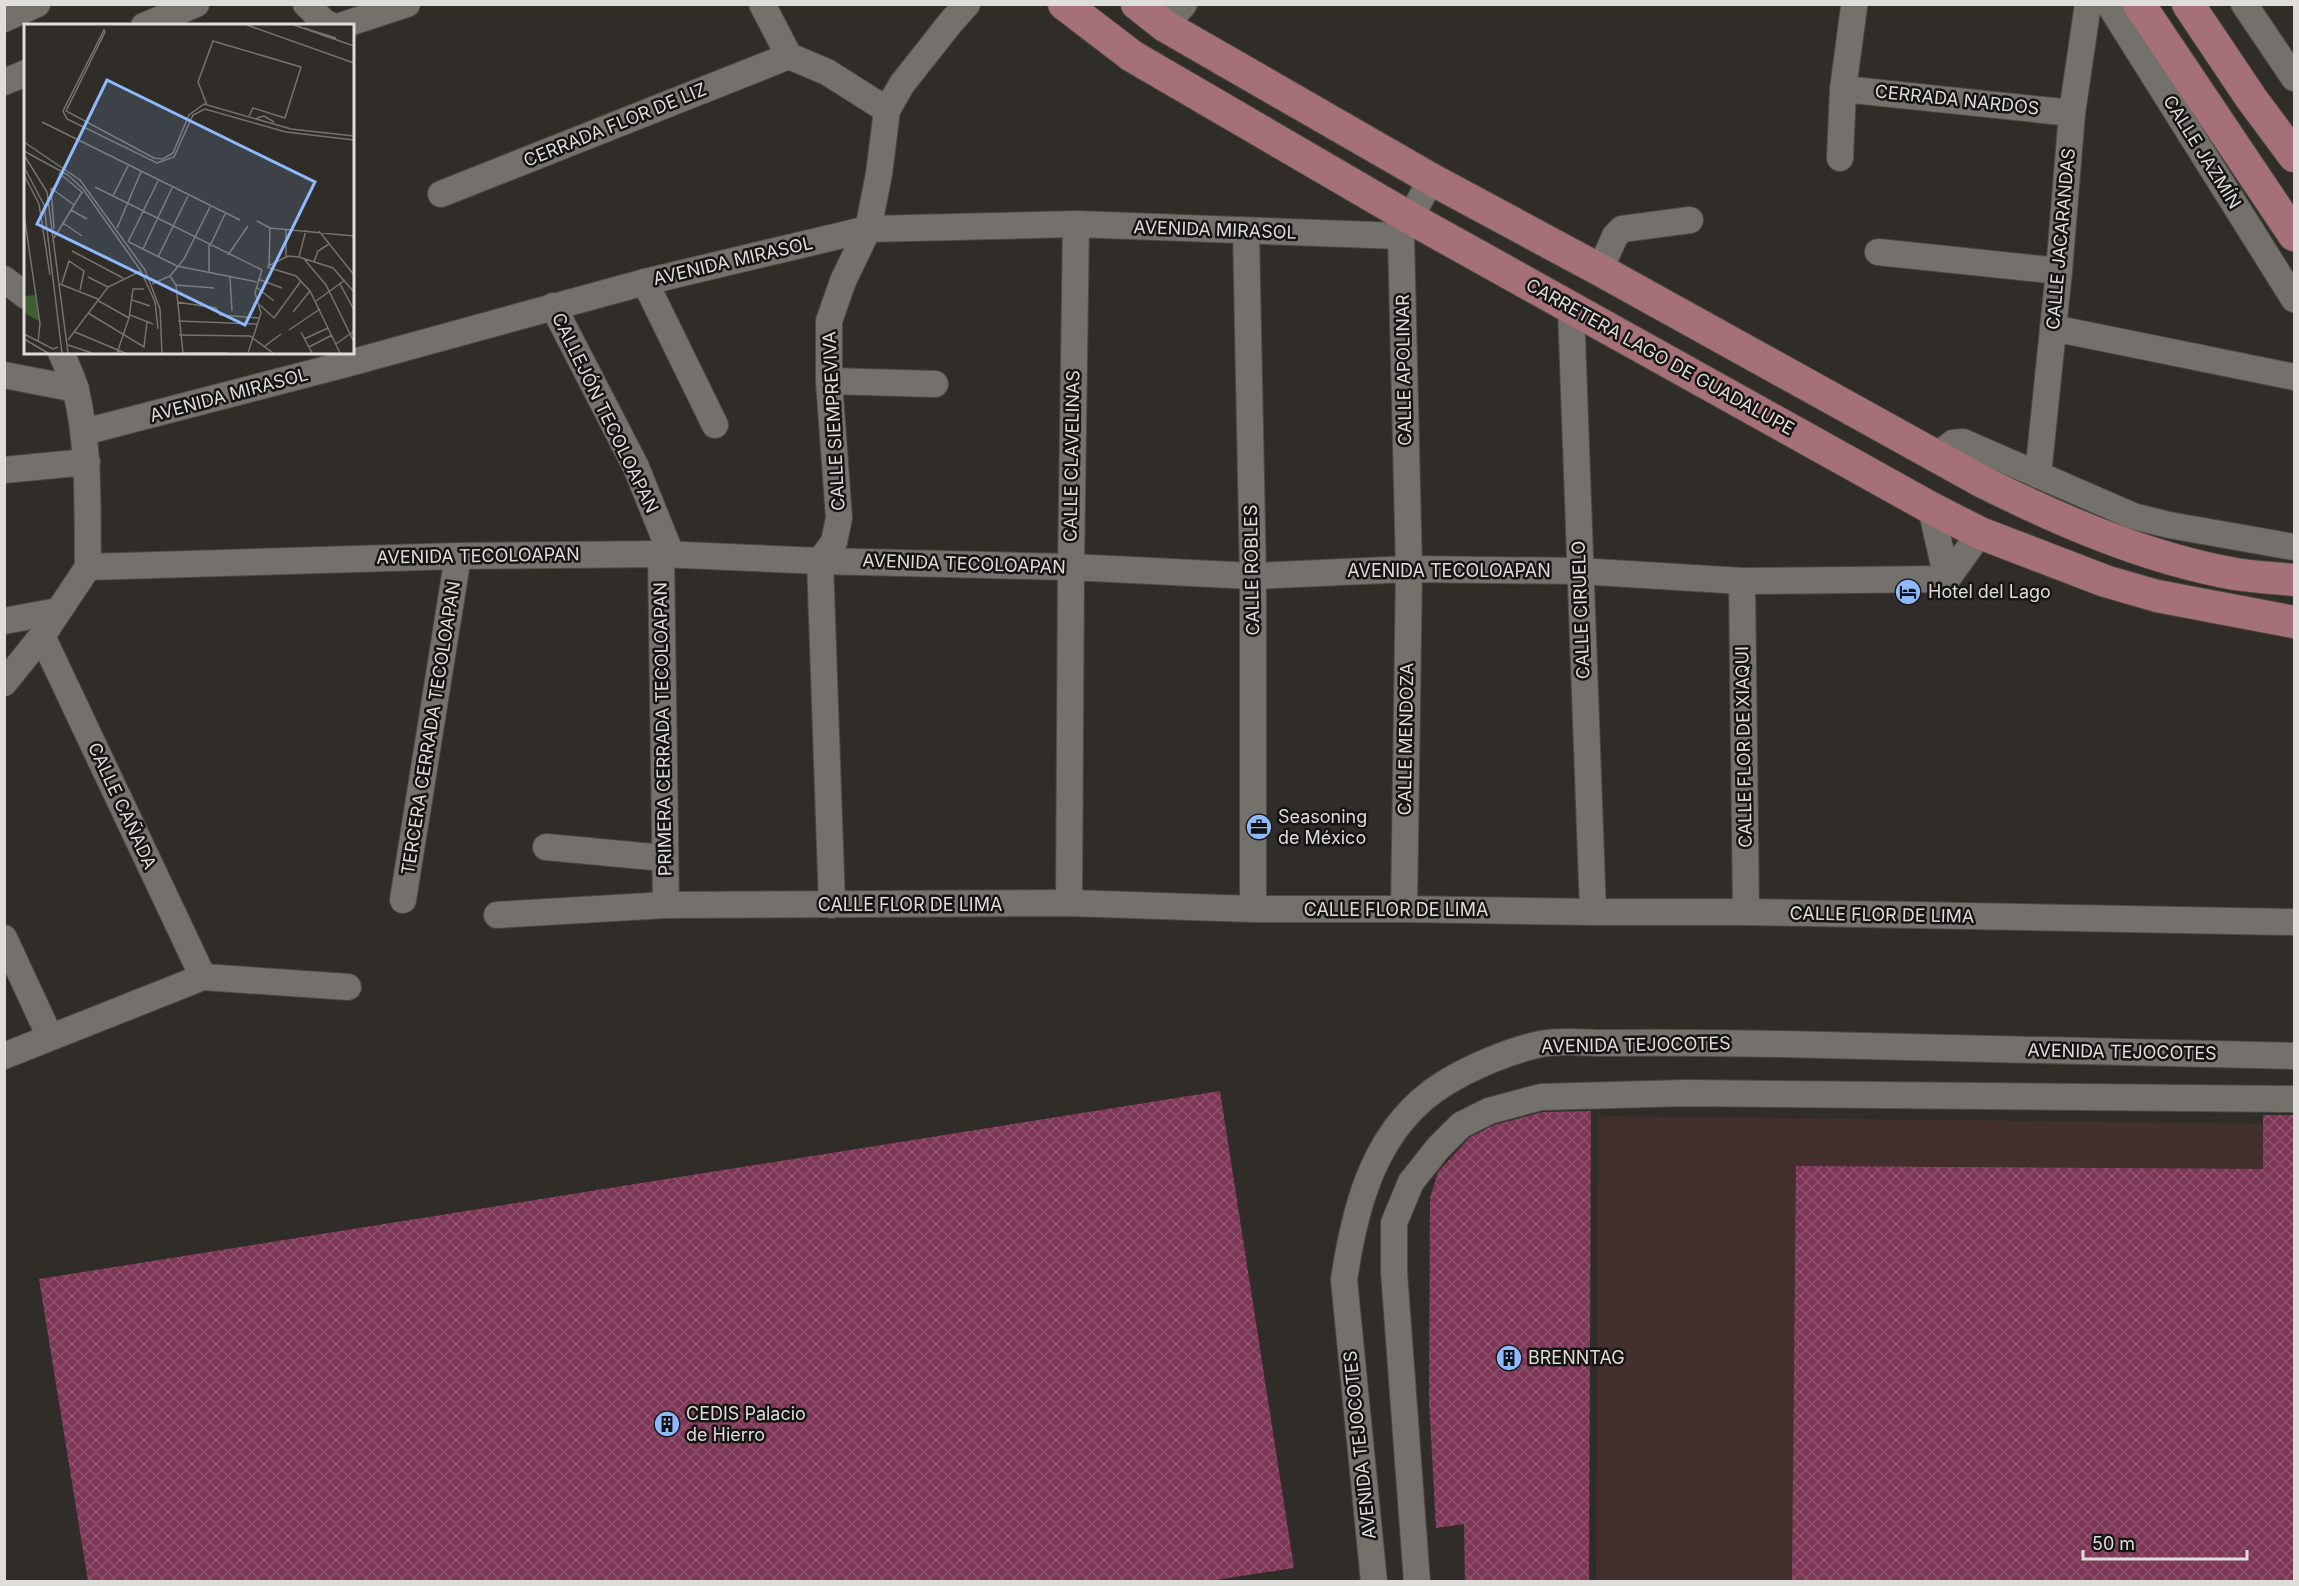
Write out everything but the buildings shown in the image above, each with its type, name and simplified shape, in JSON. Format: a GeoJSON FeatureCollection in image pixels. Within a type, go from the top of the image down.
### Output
{"type":"FeatureCollection","features":[{"type":"Feature","properties":{"kind":"main road","name":"CARRETERA LAGO DE GUADALUPE"},"geometry":{"type":"LineString","coordinates":[[1064,4],[1132,56],[1405,227],[1571,309],[1931,508],[1980,532],[2105,581],[2157,596],[2295,622]]}},
{"type":"Feature","properties":{"kind":"main road"},"geometry":{"type":"LineString","coordinates":[[1137,4],[1174,15],[1431,179],[2042,511],[2119,541],[2187,563],[2226,572],[2295,580]]}},
{"type":"Feature","properties":{"kind":"main road"},"geometry":{"type":"LineString","coordinates":[[2139,4],[2295,235]]}},
{"type":"Feature","properties":{"kind":"main road"},"geometry":{"type":"LineString","coordinates":[[2188,4],[2251,98],[2295,156]]}},
{"type":"Feature","properties":{"kind":"street"},"geometry":{"type":"LineString","coordinates":[[4,19],[37,4]]}},
{"type":"Feature","properties":{"kind":"street"},"geometry":{"type":"LineString","coordinates":[[149,24],[196,4]]}},
{"type":"Feature","properties":{"kind":"street"},"geometry":{"type":"LineString","coordinates":[[306,4],[328,24]]}},
{"type":"Feature","properties":{"kind":"street"},"geometry":{"type":"LineString","coordinates":[[346,24],[407,4]]}},
{"type":"Feature","properties":{"kind":"street"},"geometry":{"type":"LineString","coordinates":[[762,4],[789,56],[827,72],[888,110]]}},
{"type":"Feature","properties":{"kind":"street","name":"CALLE SIEMPREVIVA"},"geometry":{"type":"LineString","coordinates":[[820,561],[834,543],[838,518],[829,381],[829,321],[843,281],[867,229],[879,174],[888,110],[902,84],[967,4]]}},
{"type":"Feature","properties":{"kind":"street","name":"CALLE JACARANDAS"},"geometry":{"type":"LineString","coordinates":[[2037,475],[2059,271],[2072,112],[2088,4]]}},
{"type":"Feature","properties":{"kind":"street","name":"CALLE JAZMÍN"},"geometry":{"type":"LineString","coordinates":[[2109,4],[2295,299]]}},
{"type":"Feature","properties":{"kind":"street"},"geometry":{"type":"LineString","coordinates":[[2244,4],[2295,78]]}},
{"type":"Feature","properties":{"kind":"street"},"geometry":{"type":"LineString","coordinates":[[1840,158],[1853,89],[1854,7]]}},
{"type":"Feature","properties":{"kind":"street","name":"CERRADA FLOR DE LIZ"},"geometry":{"type":"LineString","coordinates":[[441,194],[789,56]]}},
{"type":"Feature","properties":{"kind":"street"},"geometry":{"type":"LineString","coordinates":[[4,82],[24,74]]}},
{"type":"Feature","properties":{"kind":"street","name":"CERRADA NARDOS"},"geometry":{"type":"LineString","coordinates":[[1853,89],[2072,112]]}},
{"type":"Feature","properties":{"kind":"street","name":"CALLE APOLINAR"},"geometry":{"type":"LineString","coordinates":[[1409,569],[1405,227],[1431,179]]}},
{"type":"Feature","properties":{"kind":"street"},"geometry":{"type":"LineString","coordinates":[[1600,270],[1615,236],[1622,229],[1690,219]]}},
{"type":"Feature","properties":{"kind":"street","name":"AVENIDA MIRASOL"},"geometry":{"type":"LineString","coordinates":[[84,432],[342,358],[867,229],[1076,224],[1246,231],[1405,227]]}},
{"type":"Feature","properties":{"kind":"street","name":"CALLE CLAVELINAS"},"geometry":{"type":"LineString","coordinates":[[1069,903],[1076,224]]}},
{"type":"Feature","properties":{"kind":"street","name":"CALLE ROBLES"},"geometry":{"type":"LineString","coordinates":[[1246,231],[1253,576],[1253,909]]}},
{"type":"Feature","properties":{"kind":"street"},"geometry":{"type":"LineString","coordinates":[[1878,252],[2059,271]]}},
{"type":"Feature","properties":{"kind":"street"},"geometry":{"type":"LineString","coordinates":[[4,279],[24,294]]}},
{"type":"Feature","properties":{"kind":"street"},"geometry":{"type":"LineString","coordinates":[[645,282],[715,425]]}},
{"type":"Feature","properties":{"kind":"street","name":"CALLEJÓN TECOLOAPAN"},"geometry":{"type":"LineString","coordinates":[[553,306],[636,467],[666,554]]}},
{"type":"Feature","properties":{"kind":"street","name":"CALLE CIRUELO"},"geometry":{"type":"LineString","coordinates":[[1571,309],[1593,912]]}},
{"type":"Feature","properties":{"kind":"street"},"geometry":{"type":"LineString","coordinates":[[2053,328],[2295,377]]}},
{"type":"Feature","properties":{"kind":"street"},"geometry":{"type":"LineString","coordinates":[[4,683],[42,636],[88,567],[87,462],[84,432],[76,389],[62,354]]}},
{"type":"Feature","properties":{"kind":"street"},"geometry":{"type":"LineString","coordinates":[[4,375],[76,389]]}},
{"type":"Feature","properties":{"kind":"street"},"geometry":{"type":"LineString","coordinates":[[829,381],[935,384]]}},
{"type":"Feature","properties":{"kind":"street"},"geometry":{"type":"LineString","coordinates":[[1941,458],[1944,450],[1953,443],[1963,442],[2133,516],[2169,525],[2295,547]]}},
{"type":"Feature","properties":{"kind":"street"},"geometry":{"type":"LineString","coordinates":[[4,470],[87,462]]}},
{"type":"Feature","properties":{"kind":"street"},"geometry":{"type":"LineString","coordinates":[[1931,508],[1947,579]]}},
{"type":"Feature","properties":{"kind":"street"},"geometry":{"type":"LineString","coordinates":[[1947,579],[1980,532]]}},
{"type":"Feature","properties":{"kind":"street","name":"AVENIDA TECOLOAPAN"},"geometry":{"type":"LineString","coordinates":[[88,567],[458,556],[666,554],[820,561],[1071,567],[1253,576],[1409,569],[1579,571],[1742,581],[1947,579]]}},
{"type":"Feature","properties":{"kind":"street","name":"PRIMERA CERRADA TECOLOAPAN"},"geometry":{"type":"LineString","coordinates":[[666,554],[664,858],[666,905]]}},
{"type":"Feature","properties":{"kind":"street","name":"TERCERA CERRADA TECOLOAPAN"},"geometry":{"type":"LineString","coordinates":[[403,900],[458,556]]}},
{"type":"Feature","properties":{"kind":"street"},"geometry":{"type":"LineString","coordinates":[[820,561],[832,905]]}},
{"type":"Feature","properties":{"kind":"street","name":"CALLE MENDOZA"},"geometry":{"type":"LineString","coordinates":[[1404,909],[1409,569]]}},
{"type":"Feature","properties":{"kind":"street","name":"CALLE FLOR DE XIAQUI"},"geometry":{"type":"LineString","coordinates":[[1742,581],[1746,912]]}},
{"type":"Feature","properties":{"kind":"street"},"geometry":{"type":"LineString","coordinates":[[4,621],[58,611]]}},
{"type":"Feature","properties":{"kind":"street","name":"CALLE CAÑADA"},"geometry":{"type":"LineString","coordinates":[[42,636],[203,977]]}},
{"type":"Feature","properties":{"kind":"street"},"geometry":{"type":"LineString","coordinates":[[546,847],[664,858]]}},
{"type":"Feature","properties":{"kind":"street","name":"CALLE FLOR DE LIMA"},"geometry":{"type":"LineString","coordinates":[[498,915],[666,905],[1069,903],[1253,909],[1746,912],[2295,922]]}},
{"type":"Feature","properties":{"kind":"street"},"geometry":{"type":"LineString","coordinates":[[4,938],[50,1036]]}},
{"type":"Feature","properties":{"kind":"street"},"geometry":{"type":"LineString","coordinates":[[4,1056],[203,977],[348,987]]}},
{"type":"Feature","properties":{"kind":"street","name":"AVENIDA TEJOCOTES"},"geometry":{"type":"LineString","coordinates":[[1374,1581],[1344,1280],[1350,1236],[1362,1191],[1395,1128],[1445,1083],[1496,1058],[1542,1044],[1685,1042],[2295,1056]]}},
{"type":"Feature","properties":{"kind":"street"},"geometry":{"type":"LineString","coordinates":[[1418,1581],[1394,1272],[1394,1223],[1411,1182],[1438,1148],[1461,1125],[1489,1110],[1541,1097],[1698,1093],[2295,1099]]}},
{"type":"Feature","properties":{"kind":"shaded area"},"geometry":{"type":"Polygon","coordinates":[[[1598,1116],[2294,1124],[2294,1581],[1596,1582],[1598,1116]]]}},
{"type":"Feature","properties":{"kind":"place","name":"Hotel del Lago"},"geometry":{"type":"Point","coordinates":[1908,592]}},
{"type":"Feature","properties":{"kind":"place","name":"Seasoning de México"},"geometry":{"type":"Point","coordinates":[1259,827]}},
{"type":"Feature","properties":{"kind":"place","name":"BRENNTAG"},"geometry":{"type":"Point","coordinates":[1509,1358]}},
{"type":"Feature","properties":{"kind":"place","name":"CEDIS Palacio de Hierro"},"geometry":{"type":"Point","coordinates":[667,1424]}}]}
